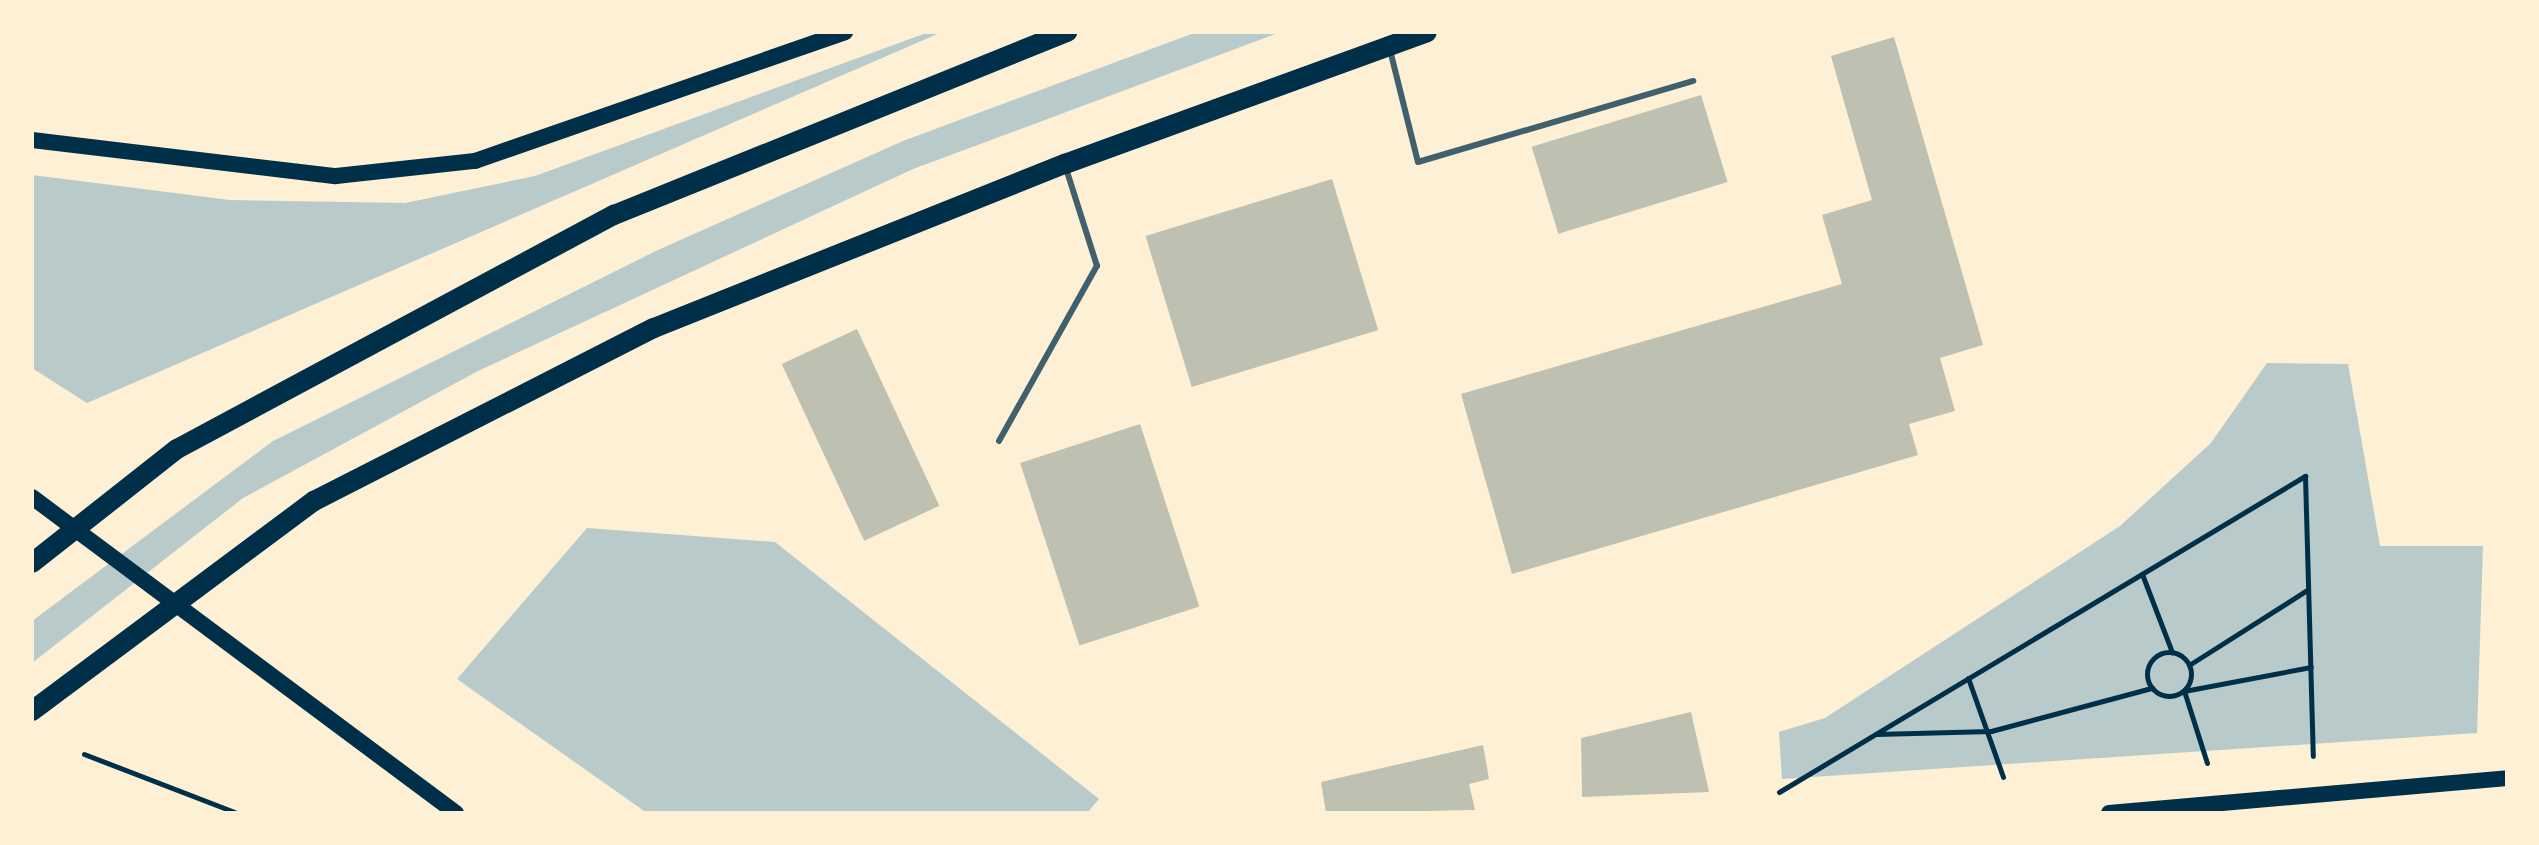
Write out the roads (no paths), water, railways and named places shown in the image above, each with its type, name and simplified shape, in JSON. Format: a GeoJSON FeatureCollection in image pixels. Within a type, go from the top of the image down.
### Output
{"type":"FeatureCollection","features":[{"type":"Feature","properties":{"kind":"main road"},"geometry":{"type":"LineString","coordinates":[[32,140],[336,176],[475,161],[845,32]]}},
{"type":"Feature","properties":{"kind":"main road"},"geometry":{"type":"LineString","coordinates":[[32,563],[177,449],[614,215],[1067,32]]}},
{"type":"Feature","properties":{"kind":"main road"},"geometry":{"type":"LineString","coordinates":[[32,711],[314,501],[654,328],[1065,164],[1388,43],[1427,32]]}},
{"type":"Feature","properties":{"kind":"main road"},"geometry":{"type":"LineString","coordinates":[[32,497],[456,813]]}},
{"type":"Feature","properties":{"kind":"main road"},"geometry":{"type":"LineString","coordinates":[[2109,813],[2274,807],[2507,778]]}},
{"type":"Feature","properties":{"kind":"lane"},"geometry":{"type":"LineString","coordinates":[[1388,43],[1418,162],[1693,81]]}},
{"type":"Feature","properties":{"kind":"lane"},"geometry":{"type":"LineString","coordinates":[[999,441],[1097,266],[1065,164]]}}]}
